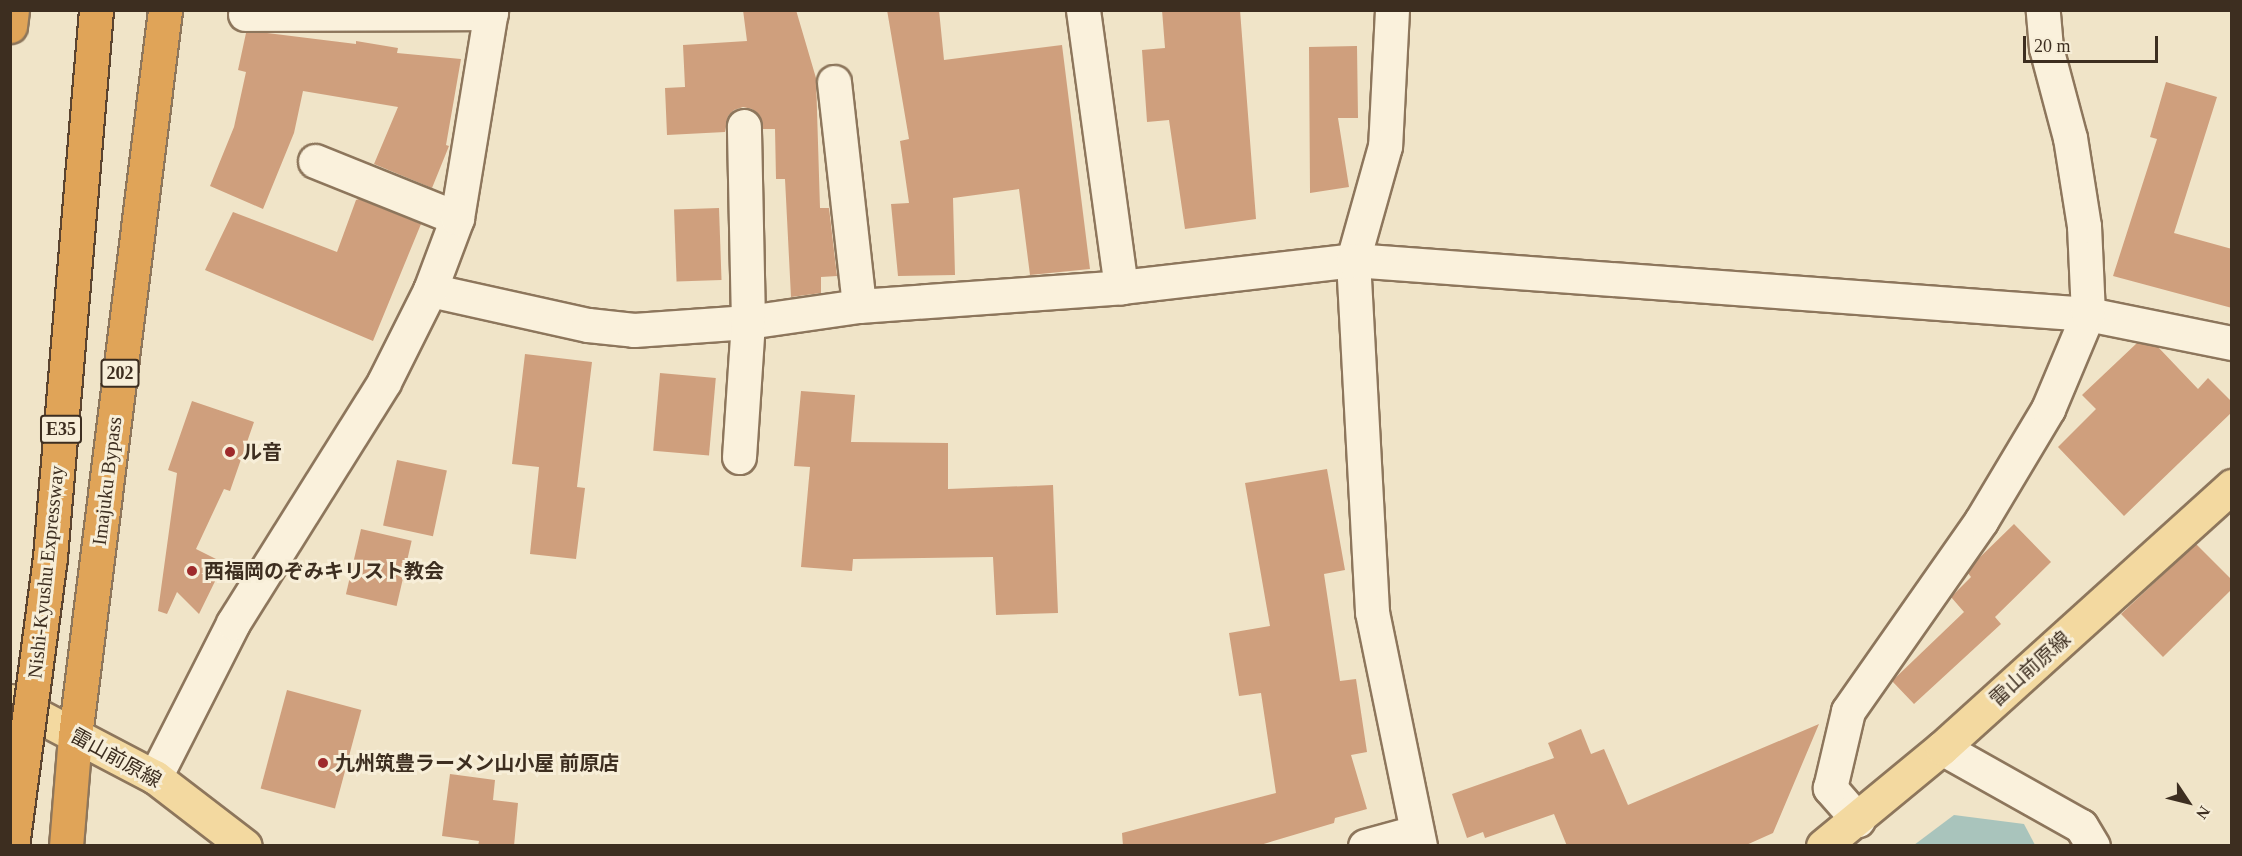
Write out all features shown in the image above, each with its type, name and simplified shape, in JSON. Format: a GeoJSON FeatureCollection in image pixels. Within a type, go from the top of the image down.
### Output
{"type":"FeatureCollection","features":[{"type":"Feature","properties":{"kind":"highway"},"geometry":{"type":"LineString","coordinates":[[10,26],[12,10]]}},
{"type":"Feature","properties":{"kind":"highway","name":"Nishi-Kyushu Expressway"},"geometry":{"type":"LineString","coordinates":[[12,846],[50,557],[96,10]]}},
{"type":"Feature","properties":{"kind":"highway","name":"Imajuku Bypass"},"geometry":{"type":"LineString","coordinates":[[66,846],[75,736],[165,10]]}},
{"type":"Feature","properties":{"kind":"main road","name":"雷山前原線"},"geometry":{"type":"LineString","coordinates":[[1823,846],[1858,820],[1942,748],[2232,486]]}},
{"type":"Feature","properties":{"kind":"main road","name":"雷山前原線"},"geometry":{"type":"LineString","coordinates":[[10,701],[155,777],[245,846]]}},
{"type":"Feature","properties":{"kind":"street"},"geometry":{"type":"LineString","coordinates":[[1083,10],[1121,287]]}},
{"type":"Feature","properties":{"kind":"street"},"geometry":{"type":"LineString","coordinates":[[1365,846],[1418,839],[1372,612],[1353,260],[1385,146],[1392,10]]}},
{"type":"Feature","properties":{"kind":"street"},"geometry":{"type":"LineString","coordinates":[[1858,820],[1830,789],[1848,711],[1988,511],[2048,409],[2088,314],[2084,226],[2070,138],[2046,48],[2043,10]]}},
{"type":"Feature","properties":{"kind":"street"},"geometry":{"type":"LineString","coordinates":[[155,777],[233,623],[384,382],[430,290],[457,218],[491,12],[245,14]]}},
{"type":"Feature","properties":{"kind":"street"},"geometry":{"type":"LineString","coordinates":[[834,82],[859,306]]}},
{"type":"Feature","properties":{"kind":"street"},"geometry":{"type":"LineString","coordinates":[[739,457],[748,322],[744,126]]}},
{"type":"Feature","properties":{"kind":"street"},"geometry":{"type":"LineString","coordinates":[[315,161],[457,218]]}},
{"type":"Feature","properties":{"kind":"street"},"geometry":{"type":"LineString","coordinates":[[430,290],[588,325],[634,330],[748,322],[859,306],[1121,287],[1353,260],[2088,314],[2232,343]]}},
{"type":"Feature","properties":{"kind":"street"},"geometry":{"type":"LineString","coordinates":[[1942,748],[2081,826],[2093,846]]}},
{"type":"Feature","properties":{"kind":"water"},"geometry":{"type":"Polygon","coordinates":[[[1954,815],[2024,824],[2035,845],[1914,845],[1954,815]]]}},
{"type":"Feature","properties":{"kind":"building"},"geometry":{"type":"Polygon","coordinates":[[[743,10],[796,10],[816,78],[820,208],[829,208],[837,276],[821,277],[821,293],[791,297],[785,179],[776,179],[775,129],[763,129],[760,116],[752,109],[743,107],[734,110],[728,116],[725,132],[667,135],[665,88],[685,87],[683,45],[747,41],[743,10]]]}},
{"type":"Feature","properties":{"kind":"building"},"geometry":{"type":"Polygon","coordinates":[[[887,10],[939,10],[944,60],[1062,45],[1090,269],[1030,275],[1019,189],[953,198],[955,275],[898,276],[891,204],[909,203],[900,141],[909,139],[887,10]]]}},
{"type":"Feature","properties":{"kind":"building"},"geometry":{"type":"Polygon","coordinates":[[[1162,10],[1240,10],[1256,219],[1185,229],[1169,120],[1147,122],[1142,50],[1165,48],[1162,10]]]}},
{"type":"Feature","properties":{"kind":"building"},"geometry":{"type":"Polygon","coordinates":[[[246,33],[267,33],[356,44],[356,41],[398,48],[397,53],[461,59],[446,145],[449,146],[432,188],[374,164],[398,107],[303,91],[294,133],[263,209],[210,186],[234,127],[246,72],[238,70],[246,33]]]}},
{"type":"Feature","properties":{"kind":"building"},"geometry":{"type":"Polygon","coordinates":[[[1357,46],[1358,118],[1338,118],[1349,187],[1310,193],[1309,47],[1357,46]]]}},
{"type":"Feature","properties":{"kind":"building"},"geometry":{"type":"Polygon","coordinates":[[[2166,82],[2217,97],[2174,233],[2232,249],[2232,308],[2113,276],[2157,139],[2150,137],[2166,82]]]}},
{"type":"Feature","properties":{"kind":"building"},"geometry":{"type":"Polygon","coordinates":[[[359,199],[421,224],[373,341],[205,270],[233,212],[337,252],[356,200],[359,199]]]}},
{"type":"Feature","properties":{"kind":"building"},"geometry":{"type":"Polygon","coordinates":[[[719,208],[722,280],[677,282],[674,210],[719,208]]]}},
{"type":"Feature","properties":{"kind":"building"},"geometry":{"type":"Polygon","coordinates":[[[2137,343],[2158,347],[2198,389],[2208,378],[2232,402],[2232,412],[2124,516],[2058,447],[2096,409],[2082,395],[2137,343]]]}},
{"type":"Feature","properties":{"kind":"building"},"geometry":{"type":"Polygon","coordinates":[[[525,354],[592,362],[577,487],[585,488],[576,559],[530,554],[539,467],[512,464],[525,354]]]}},
{"type":"Feature","properties":{"kind":"building"},"geometry":{"type":"Polygon","coordinates":[[[660,373],[716,378],[709,456],[653,451],[660,373]]]}},
{"type":"Feature","properties":{"kind":"building"},"geometry":{"type":"Polygon","coordinates":[[[801,391],[855,395],[851,442],[948,443],[948,489],[1053,485],[1058,613],[996,615],[993,557],[853,559],[852,571],[801,567],[810,467],[794,466],[801,391]]]}},
{"type":"Feature","properties":{"kind":"building"},"geometry":{"type":"Polygon","coordinates":[[[192,401],[254,422],[230,491],[224,489],[196,549],[224,563],[199,614],[177,592],[167,614],[158,611],[177,473],[168,470],[192,401]]]}},
{"type":"Feature","properties":{"kind":"building"},"geometry":{"type":"Polygon","coordinates":[[[397,460],[447,471],[433,536],[383,526],[397,460]]]}},
{"type":"Feature","properties":{"kind":"building"},"geometry":{"type":"Polygon","coordinates":[[[1327,469],[1345,570],[1324,574],[1340,681],[1356,679],[1367,752],[1351,755],[1367,809],[1335,818],[1334,823],[1257,846],[1123,846],[1122,833],[1276,793],[1261,693],[1239,696],[1229,633],[1270,626],[1245,483],[1327,469]]]}},
{"type":"Feature","properties":{"kind":"building"},"geometry":{"type":"Polygon","coordinates":[[[2014,524],[2051,562],[1995,617],[2001,624],[1914,704],[1892,681],[1964,612],[1951,597],[1971,577],[1968,573],[1976,561],[2014,524]]]}},
{"type":"Feature","properties":{"kind":"building"},"geometry":{"type":"Polygon","coordinates":[[[361,529],[412,541],[397,606],[346,594],[361,529]]]}},
{"type":"Feature","properties":{"kind":"building"},"geometry":{"type":"Polygon","coordinates":[[[2196,544],[2232,580],[2232,589],[2163,657],[2121,614],[2196,544]]]}},
{"type":"Feature","properties":{"kind":"building"},"geometry":{"type":"Polygon","coordinates":[[[287,690],[361,710],[335,808],[261,789],[287,690]]]}},
{"type":"Feature","properties":{"kind":"building"},"geometry":{"type":"Polygon","coordinates":[[[1819,724],[1773,833],[1744,846],[1567,846],[1554,814],[1485,838],[1483,832],[1467,838],[1452,794],[1554,758],[1548,743],[1581,729],[1591,754],[1604,749],[1628,805],[1819,724]]]}},
{"type":"Feature","properties":{"kind":"building"},"geometry":{"type":"Polygon","coordinates":[[[450,774],[495,780],[493,800],[518,803],[514,846],[478,846],[479,841],[442,836],[450,774]]]}},
{"type":"Feature","properties":{"kind":"place","name":"ル音"},"geometry":{"type":"Point","coordinates":[230,452]}},
{"type":"Feature","properties":{"kind":"place","name":"西福岡のぞみキリスト教会"},"geometry":{"type":"Point","coordinates":[192,571]}},
{"type":"Feature","properties":{"kind":"place","name":"九州筑豊ラーメン山小屋 前原店"},"geometry":{"type":"Point","coordinates":[323,763]}}]}
